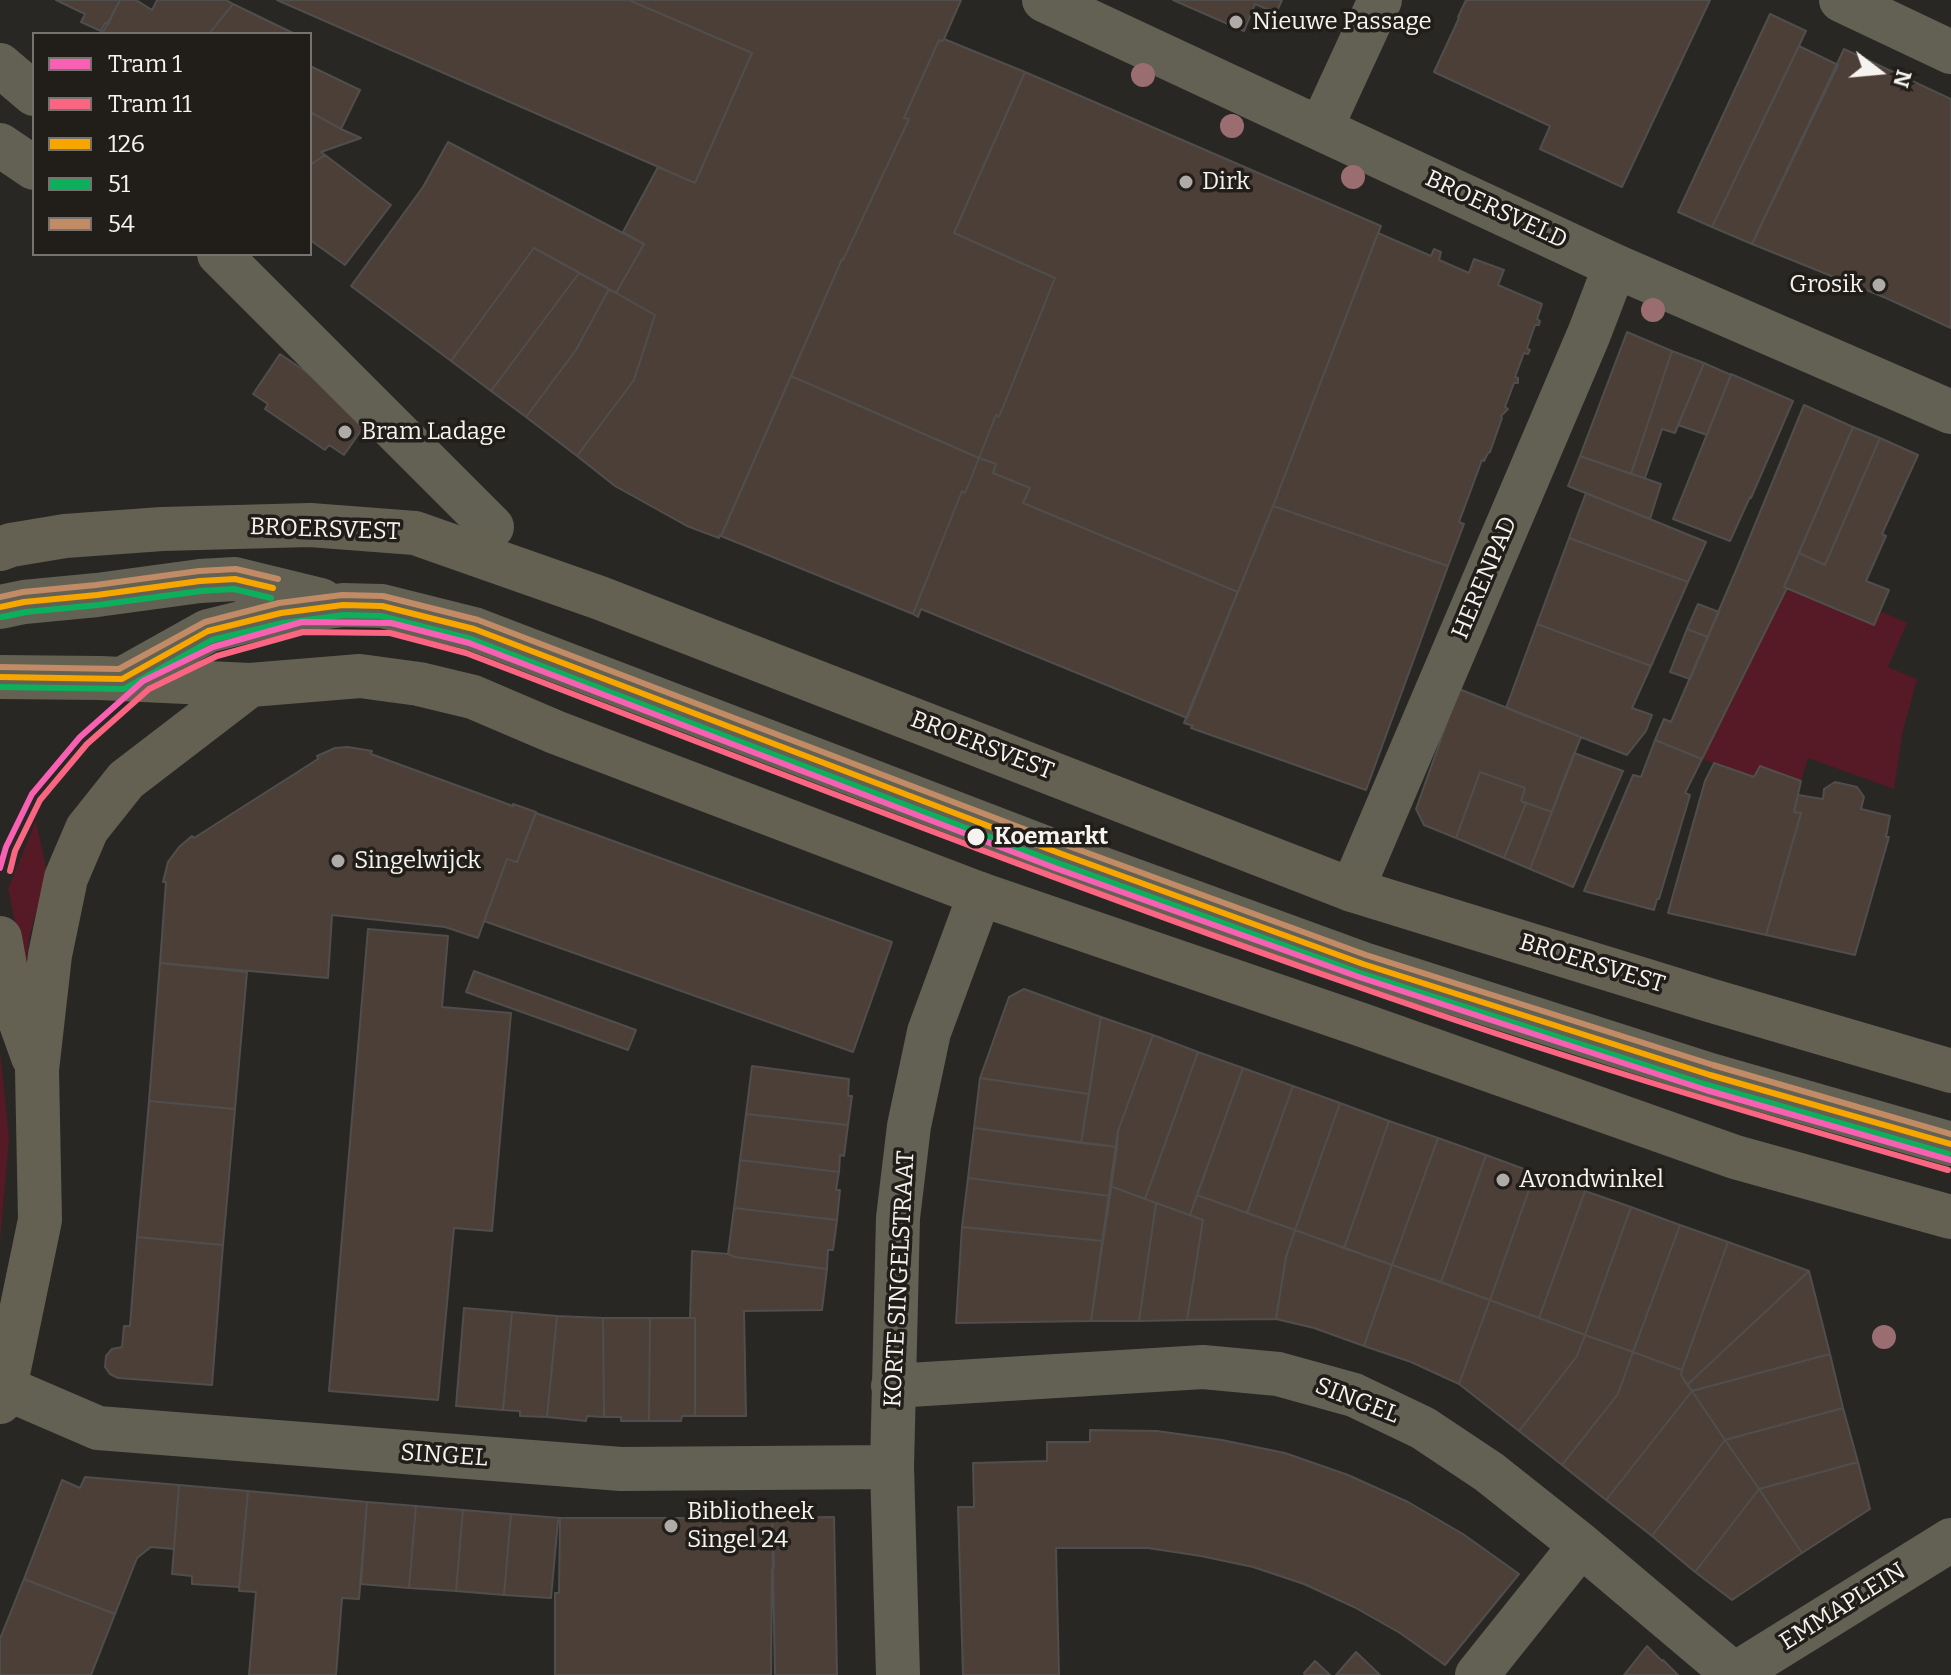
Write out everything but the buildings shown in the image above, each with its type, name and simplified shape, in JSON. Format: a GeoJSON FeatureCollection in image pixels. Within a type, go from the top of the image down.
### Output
{"type":"FeatureCollection","features":[{"type":"Feature","properties":{"kind":"main road","name":"BROERSVEST"},"geometry":{"type":"LineString","coordinates":[[0,549],[65,536],[162,529],[310,525],[415,533],[600,598],[1352,890],[1951,1071]]}},
{"type":"Feature","properties":{"kind":"main road"},"geometry":{"type":"LineString","coordinates":[[0,677],[250,685],[360,676],[419,684],[473,697],[555,732],[980,894],[1735,1157],[1951,1217]]}},
{"type":"Feature","properties":{"kind":"main road"},"geometry":{"type":"LineString","coordinates":[[3,1395],[40,1220],[37,1070],[50,955],[66,878],[87,829],[126,780],[250,685]]}},
{"type":"Feature","properties":{"kind":"main road"},"geometry":{"type":"LineString","coordinates":[[0,938],[10,993],[37,1070]]}},
{"type":"Feature","properties":{"kind":"street","name":"BROERSVELD"},"geometry":{"type":"LineString","coordinates":[[1044,0],[1615,266],[1951,412]]}},
{"type":"Feature","properties":{"kind":"street"},"geometry":{"type":"LineString","coordinates":[[1321,128],[1380,0]]}},
{"type":"Feature","properties":{"kind":"street"},"geometry":{"type":"LineString","coordinates":[[1841,0],[1951,52]]}},
{"type":"Feature","properties":{"kind":"street"},"geometry":{"type":"LineString","coordinates":[[0,65],[32,92]]}},
{"type":"Feature","properties":{"kind":"street"},"geometry":{"type":"LineString","coordinates":[[0,145],[32,167]]}},
{"type":"Feature","properties":{"kind":"street"},"geometry":{"type":"LineString","coordinates":[[221,256],[492,527]]}},
{"type":"Feature","properties":{"kind":"street","name":"HERENPAD"},"geometry":{"type":"LineString","coordinates":[[1352,890],[1589,334],[1615,266]]}},
{"type":"Feature","properties":{"kind":"street"},"geometry":{"type":"LineString","coordinates":[[0,607],[235,579],[343,605]]}},
{"type":"Feature","properties":{"kind":"street"},"geometry":{"type":"LineString","coordinates":[[122,679],[208,631],[281,613],[343,605],[382,606],[474,629],[1059,853],[1363,964],[1710,1075],[1951,1144]]}},
{"type":"Feature","properties":{"kind":"street","name":"KORTE SINGELSTRAAT"},"geometry":{"type":"LineString","coordinates":[[898,1675],[892,1467],[898,1218],[909,1126],[929,1032],[980,894]]}},
{"type":"Feature","properties":{"kind":"street","name":"SINGEL"},"geometry":{"type":"LineString","coordinates":[[893,1386],[1203,1367],[1278,1374],[1354,1395],[1423,1428],[1489,1472],[1735,1675]]}},
{"type":"Feature","properties":{"kind":"street","name":"SINGEL"},"geometry":{"type":"LineString","coordinates":[[3,1395],[98,1428],[621,1469],[892,1467]]}},
{"type":"Feature","properties":{"kind":"street","name":"EMMAPLEIN"},"geometry":{"type":"LineString","coordinates":[[1735,1675],[1951,1540]]}},
{"type":"Feature","properties":{"kind":"street"},"geometry":{"type":"LineString","coordinates":[[1477,1675],[1581,1545]]}},
{"type":"Feature","properties":{"kind":"shaded area"},"geometry":{"type":"Polygon","coordinates":[[[1787,588],[1873,625],[1880,611],[1907,623],[1888,667],[1917,679],[1902,734],[1894,789],[1808,758],[1801,781],[1760,766],[1754,777],[1702,759],[1787,588]]]}},
{"type":"Feature","properties":{"kind":"shaded area"},"geometry":{"type":"Polygon","coordinates":[[[36,821],[47,872],[29,938],[26,973],[8,889],[36,821]]]}},
{"type":"Feature","properties":{"kind":"shaded area"},"geometry":{"type":"Polygon","coordinates":[[[0,1051],[9,1138],[0,1241],[0,1051]]]}},
{"type":"Feature","properties":{"kind":"tram line","name":"1"},"geometry":{"type":"LineString","coordinates":[[0,868],[6,847],[32,794],[80,737],[143,681],[213,647],[302,622],[391,623],[469,643],[1055,868],[1359,977],[1706,1090],[1951,1160]]}},
{"type":"Feature","properties":{"kind":"tram line","name":"11"},"geometry":{"type":"LineString","coordinates":[[10,871],[15,851],[40,800],[87,744],[149,689],[217,656],[303,632],[390,633],[466,653],[1241,946],[1649,1082],[1948,1170]]}},
{"type":"Feature","properties":{"kind":"transit line","name":"54"},"geometry":{"type":"LineString","coordinates":[[0,597],[199,571],[236,569],[278,579]]}},
{"type":"Feature","properties":{"kind":"transit line","name":"126"},"geometry":{"type":"LineString","coordinates":[[0,607],[200,581],[235,579],[273,588]]}},
{"type":"Feature","properties":{"kind":"transit line","name":"51"},"geometry":{"type":"LineString","coordinates":[[2,617],[201,591],[234,589],[271,598]]}},
{"type":"Feature","properties":{"kind":"transit line","name":"54"},"geometry":{"type":"LineString","coordinates":[[0,667],[119,669],[205,622],[279,603],[342,595],[383,596],[478,620],[1063,844],[1366,955],[1713,1065],[1951,1134]]}},
{"type":"Feature","properties":{"kind":"transit line","name":"126"},"geometry":{"type":"LineString","coordinates":[[0,677],[122,679],[208,631],[281,613],[343,605],[382,606],[474,629],[1059,853],[1363,964],[1710,1075],[1951,1144]]}},
{"type":"Feature","properties":{"kind":"transit line","name":"51"},"geometry":{"type":"LineString","coordinates":[[0,687],[124,689],[212,640],[283,623],[344,615],[381,616],[471,639],[1055,862],[1360,973],[1707,1085],[1948,1154]]}},
{"type":"Feature","properties":{"kind":"place","name":"Nieuwe Passage"},"geometry":{"type":"Point","coordinates":[1236,22]}},
{"type":"Feature","properties":{"kind":"place","name":"Dirk"},"geometry":{"type":"Point","coordinates":[1186,182]}},
{"type":"Feature","properties":{"kind":"place","name":"Grosik"},"geometry":{"type":"Point","coordinates":[1879,285]}},
{"type":"Feature","properties":{"kind":"place","name":"Bram Ladage"},"geometry":{"type":"Point","coordinates":[345,432]}},
{"type":"Feature","properties":{"kind":"place","name":"Koemarkt"},"geometry":{"type":"Point","coordinates":[976,837]}},
{"type":"Feature","properties":{"kind":"place","name":"Singelwijck"},"geometry":{"type":"Point","coordinates":[338,861]}},
{"type":"Feature","properties":{"kind":"place","name":"Avondwinkel"},"geometry":{"type":"Point","coordinates":[1503,1180]}},
{"type":"Feature","properties":{"kind":"place","name":"Bibliotheek Singel 24"},"geometry":{"type":"Point","coordinates":[671,1526]}}]}
